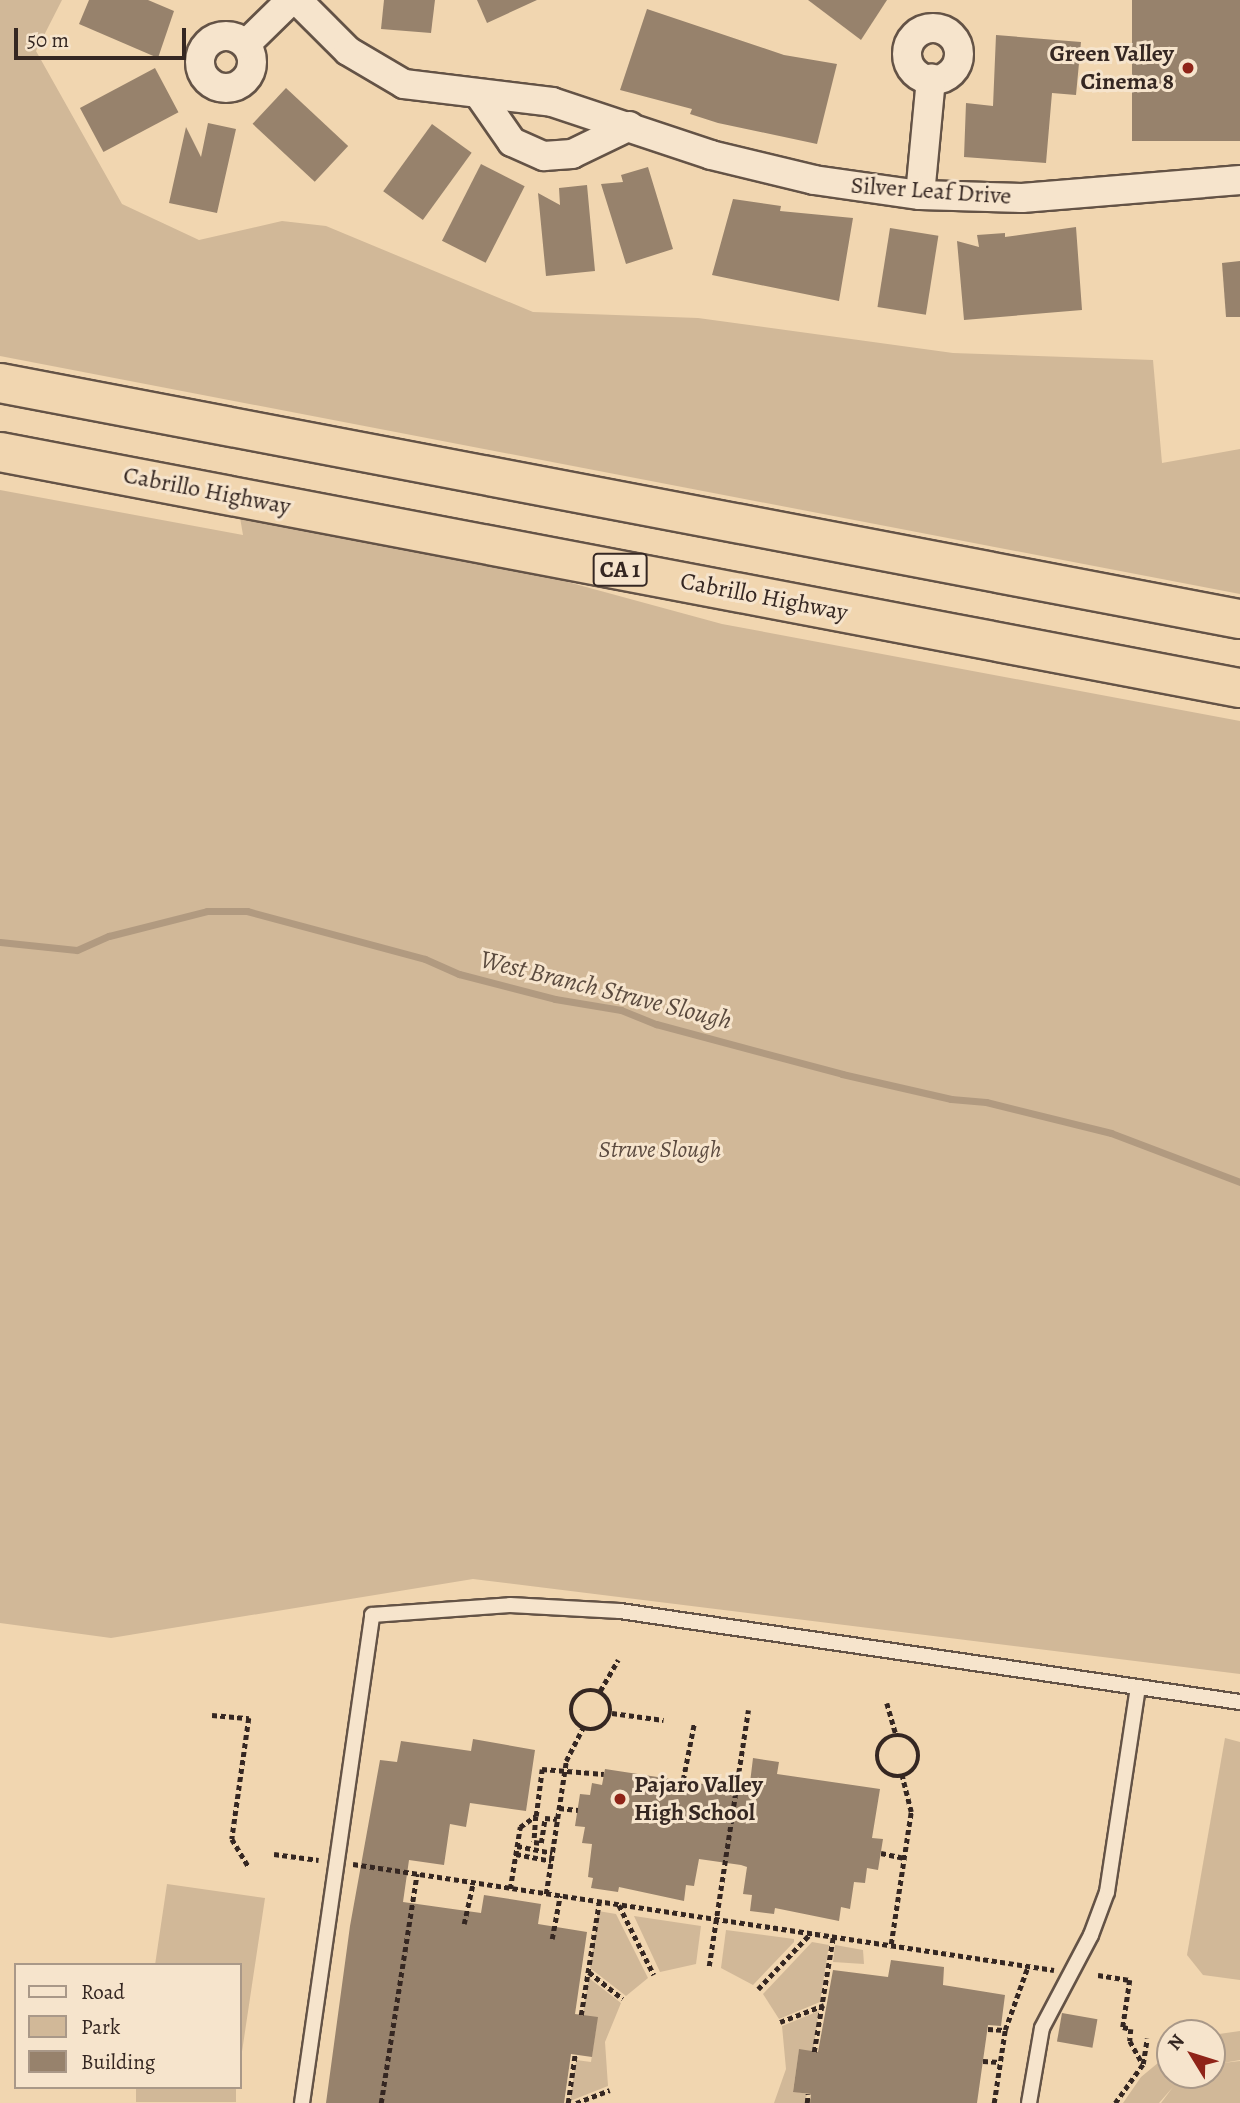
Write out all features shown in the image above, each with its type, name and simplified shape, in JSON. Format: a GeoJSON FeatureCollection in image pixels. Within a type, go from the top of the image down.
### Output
{"type":"FeatureCollection","features":[{"type":"Feature","properties":{"kind":"highway"},"geometry":{"type":"LineString","coordinates":[[0,383],[1240,619]]}},
{"type":"Feature","properties":{"kind":"highway","name":"Cabrillo Highway"},"geometry":{"type":"LineString","coordinates":[[0,452],[1240,688]]}},
{"type":"Feature","properties":{"kind":"street"},"geometry":{"type":"LineString","coordinates":[[246,44],[291,0]]}},
{"type":"Feature","properties":{"kind":"street","name":"Silver Leaf Drive"},"geometry":{"type":"LineString","coordinates":[[297,0],[348,51],[383,75],[424,89],[552,102],[771,171],[920,195],[1022,198],[1240,180]]}},
{"type":"Feature","properties":{"kind":"street"},"geometry":{"type":"LineString","coordinates":[[920,195],[931,79]]}},
{"type":"Feature","properties":{"kind":"street"},"geometry":{"type":"LineString","coordinates":[[480,96],[513,142],[544,156],[572,154],[630,127]]}},
{"type":"Feature","properties":{"kind":"lane"},"geometry":{"type":"LineString","coordinates":[[302,2103],[372,1615],[499,1605],[620,1611],[1240,1702]]}},
{"type":"Feature","properties":{"kind":"lane"},"geometry":{"type":"LineString","coordinates":[[1029,2103],[1042,2028],[1091,1935],[1107,1892],[1138,1687]]}},
{"type":"Feature","properties":{"kind":"path"},"geometry":{"type":"LineString","coordinates":[[600,1691],[618,1660]]}},
{"type":"Feature","properties":{"kind":"path"},"geometry":{"type":"LineString","coordinates":[[587,1689],[600,1691],[610,1700],[612,1713],[599,1729],[583,1728],[572,1716],[572,1702],[587,1689]]}},
{"type":"Feature","properties":{"kind":"path"},"geometry":{"type":"LineString","coordinates":[[887,1703],[896,1735]]}},
{"type":"Feature","properties":{"kind":"path"},"geometry":{"type":"LineString","coordinates":[[709,1966],[748,1710]]}},
{"type":"Feature","properties":{"kind":"path"},"geometry":{"type":"LineString","coordinates":[[612,1713],[664,1720]]}},
{"type":"Feature","properties":{"kind":"path"},"geometry":{"type":"LineString","coordinates":[[212,1715],[249,1718],[232,1839],[249,1867]]}},
{"type":"Feature","properties":{"kind":"path"},"geometry":{"type":"LineString","coordinates":[[683,1780],[694,1724]]}},
{"type":"Feature","properties":{"kind":"path"},"geometry":{"type":"LineString","coordinates":[[546,1894],[564,1772],[583,1728]]}},
{"type":"Feature","properties":{"kind":"path"},"geometry":{"type":"LineString","coordinates":[[896,1735],[909,1738],[919,1756],[914,1769],[902,1776],[889,1774],[878,1758],[880,1746],[896,1735]]}},
{"type":"Feature","properties":{"kind":"path"},"geometry":{"type":"LineString","coordinates":[[557,1819],[545,1818],[541,1843],[534,1842],[542,1769],[604,1774]]}},
{"type":"Feature","properties":{"kind":"path"},"geometry":{"type":"LineString","coordinates":[[891,1944],[911,1812],[902,1776]]}},
{"type":"Feature","properties":{"kind":"path"},"geometry":{"type":"LineString","coordinates":[[559,1808],[578,1810]]}},
{"type":"Feature","properties":{"kind":"path"},"geometry":{"type":"LineString","coordinates":[[510,1889],[520,1827],[536,1816]]}},
{"type":"Feature","properties":{"kind":"path"},"geometry":{"type":"LineString","coordinates":[[517,1846],[552,1853]]}},
{"type":"Feature","properties":{"kind":"path"},"geometry":{"type":"LineString","coordinates":[[881,1853],[904,1858]]}},
{"type":"Feature","properties":{"kind":"path"},"geometry":{"type":"LineString","coordinates":[[274,1854],[314,1860]]}},
{"type":"Feature","properties":{"kind":"path"},"geometry":{"type":"LineString","coordinates":[[516,1854],[551,1861]]}},
{"type":"Feature","properties":{"kind":"path"},"geometry":{"type":"LineString","coordinates":[[350,1864],[1055,1970]]}},
{"type":"Feature","properties":{"kind":"path"},"geometry":{"type":"LineString","coordinates":[[381,2103],[417,1874]]}},
{"type":"Feature","properties":{"kind":"path"},"geometry":{"type":"LineString","coordinates":[[464,1924],[473,1883]]}},
{"type":"Feature","properties":{"kind":"path"},"geometry":{"type":"LineString","coordinates":[[552,1939],[560,1896]]}},
{"type":"Feature","properties":{"kind":"path"},"geometry":{"type":"LineString","coordinates":[[581,2015],[599,1902]]}},
{"type":"Feature","properties":{"kind":"path"},"geometry":{"type":"LineString","coordinates":[[619,1905],[654,1975]]}},
{"type":"Feature","properties":{"kind":"path"},"geometry":{"type":"LineString","coordinates":[[758,1989],[812,1933]]}},
{"type":"Feature","properties":{"kind":"path"},"geometry":{"type":"LineString","coordinates":[[814,2052],[824,2005],[833,1937]]}},
{"type":"Feature","properties":{"kind":"path"},"geometry":{"type":"LineString","coordinates":[[994,2103],[1005,2030],[1028,1966]]}},
{"type":"Feature","properties":{"kind":"path"},"geometry":{"type":"LineString","coordinates":[[589,1972],[623,1999]]}},
{"type":"Feature","properties":{"kind":"path"},"geometry":{"type":"LineString","coordinates":[[1098,1975],[1130,1980],[1123,2027],[1131,2029],[1130,2041],[1143,2064]]}},
{"type":"Feature","properties":{"kind":"path"},"geometry":{"type":"LineString","coordinates":[[780,2022],[824,2005]]}},
{"type":"Feature","properties":{"kind":"path"},"geometry":{"type":"LineString","coordinates":[[988,2029],[1005,2030]]}},
{"type":"Feature","properties":{"kind":"path"},"geometry":{"type":"LineString","coordinates":[[1115,2103],[1143,2064],[1147,2038]]}},
{"type":"Feature","properties":{"kind":"path"},"geometry":{"type":"LineString","coordinates":[[568,2103],[575,2054]]}},
{"type":"Feature","properties":{"kind":"path"},"geometry":{"type":"LineString","coordinates":[[983,2061],[1000,2062]]}},
{"type":"Feature","properties":{"kind":"path"},"geometry":{"type":"LineString","coordinates":[[576,2103],[610,2090]]}},
{"type":"Feature","properties":{"kind":"path"},"geometry":{"type":"LineString","coordinates":[[807,2103],[808,2094]]}},
{"type":"Feature","properties":{"kind":"green space"},"geometry":{"type":"Polygon","coordinates":[[[0,0],[62,0],[36,51],[122,204],[199,240],[282,221],[326,226],[533,312],[698,318],[953,353],[1153,360],[1162,463],[1240,449],[1240,594],[0,356],[0,0]]]}},
{"type":"Feature","properties":{"kind":"green space","name":"Struve Slough"},"geometry":{"type":"Polygon","coordinates":[[[0,490],[243,535],[237,500],[384,532],[722,624],[1240,721],[1240,1674],[473,1579],[111,1638],[0,1623],[0,490]]]}},
{"type":"Feature","properties":{"kind":"green space"},"geometry":{"type":"Polygon","coordinates":[[[1225,1738],[1240,1742],[1240,1980],[1203,1975],[1187,1955],[1225,1738]]]}},
{"type":"Feature","properties":{"kind":"green space"},"geometry":{"type":"Polygon","coordinates":[[[167,1884],[265,1898],[242,2052],[242,1963],[155,1963],[167,1884]]]}},
{"type":"Feature","properties":{"kind":"green space"},"geometry":{"type":"Polygon","coordinates":[[[598,1911],[616,1914],[648,1978],[626,1996],[590,1968],[598,1911]]]}},
{"type":"Feature","properties":{"kind":"green space"},"geometry":{"type":"Polygon","coordinates":[[[634,1916],[701,1926],[696,1964],[660,1972],[634,1916]]]}},
{"type":"Feature","properties":{"kind":"green space"},"geometry":{"type":"Polygon","coordinates":[[[726,1930],[794,1939],[794,1942],[753,1985],[721,1968],[726,1930]]]}},
{"type":"Feature","properties":{"kind":"green space"},"geometry":{"type":"Polygon","coordinates":[[[812,1942],[829,1945],[820,2002],[779,2019],[763,1994],[812,1942]]]}},
{"type":"Feature","properties":{"kind":"green space"},"geometry":{"type":"Polygon","coordinates":[[[835,1945],[863,1950],[864,1964],[833,1962],[835,1945]]]}},
{"type":"Feature","properties":{"kind":"green space"},"geometry":{"type":"Polygon","coordinates":[[[589,1978],[621,2003],[605,2042],[608,2086],[570,2101],[576,2060],[591,2062],[597,2021],[582,2018],[589,1978]]]}},
{"type":"Feature","properties":{"kind":"green space"},"geometry":{"type":"Polygon","coordinates":[[[819,2011],[813,2052],[799,2050],[793,2091],[807,2094],[805,2103],[774,2103],[786,2069],[782,2026],[819,2011]]]}},
{"type":"Feature","properties":{"kind":"green space"},"geometry":{"type":"Polygon","coordinates":[[[1240,2031],[1240,2060],[1226,2062],[1226,2033],[1240,2031]]]}},
{"type":"Feature","properties":{"kind":"green space"},"geometry":{"type":"Polygon","coordinates":[[[1240,2061],[1240,2103],[1161,2103],[1172,2089],[1226,2089],[1226,2063],[1240,2061]]]}},
{"type":"Feature","properties":{"kind":"green space"},"geometry":{"type":"Polygon","coordinates":[[[1156,2065],[1156,2089],[1171,2089],[1159,2103],[1123,2103],[1141,2077],[1156,2065]]]}},
{"type":"Feature","properties":{"kind":"green space"},"geometry":{"type":"Polygon","coordinates":[[[136,2089],[236,2089],[236,2102],[136,2102],[136,2089]]]}},
{"type":"Feature","properties":{"kind":"building"},"geometry":{"type":"Polygon","coordinates":[[[89,0],[148,0],[174,11],[158,58],[79,24],[89,0]]]}},
{"type":"Feature","properties":{"kind":"building"},"geometry":{"type":"Polygon","coordinates":[[[384,0],[435,0],[431,33],[381,29],[384,0]]]}},
{"type":"Feature","properties":{"kind":"building"},"geometry":{"type":"Polygon","coordinates":[[[477,0],[537,0],[487,23],[477,0]]]}},
{"type":"Feature","properties":{"kind":"building"},"geometry":{"type":"Polygon","coordinates":[[[808,0],[887,0],[861,40],[808,0]]]}},
{"type":"Feature","properties":{"kind":"building","name":"Green Valley Cinema 8"},"geometry":{"type":"Polygon","coordinates":[[[1132,0],[1240,0],[1240,141],[1132,141],[1132,0]]]}},
{"type":"Feature","properties":{"kind":"building"},"geometry":{"type":"Polygon","coordinates":[[[647,9],[784,55],[837,64],[817,144],[718,123],[690,114],[692,109],[620,90],[647,9]]]}},
{"type":"Feature","properties":{"kind":"building"},"geometry":{"type":"Polygon","coordinates":[[[996,35],[1081,42],[1076,95],[1052,93],[1046,163],[964,157],[966,103],[993,106],[996,35]]]}},
{"type":"Feature","properties":{"kind":"building"},"geometry":{"type":"Polygon","coordinates":[[[155,68],[178,112],[103,152],[80,108],[155,68]]]}},
{"type":"Feature","properties":{"kind":"building"},"geometry":{"type":"Polygon","coordinates":[[[286,88],[348,146],[315,182],[253,124],[286,88]]]}},
{"type":"Feature","properties":{"kind":"building"},"geometry":{"type":"Polygon","coordinates":[[[208,123],[236,129],[217,213],[169,203],[186,127],[201,157],[208,123]]]}},
{"type":"Feature","properties":{"kind":"building"},"geometry":{"type":"Polygon","coordinates":[[[432,124],[472,153],[423,220],[383,191],[432,124]]]}},
{"type":"Feature","properties":{"kind":"building"},"geometry":{"type":"Polygon","coordinates":[[[481,164],[525,186],[486,263],[442,241],[481,164]]]}},
{"type":"Feature","properties":{"kind":"building"},"geometry":{"type":"Polygon","coordinates":[[[648,167],[673,249],[626,264],[601,184],[623,182],[621,175],[648,167]]]}},
{"type":"Feature","properties":{"kind":"building"},"geometry":{"type":"Polygon","coordinates":[[[587,185],[595,271],[546,276],[538,193],[560,205],[559,188],[587,185]]]}},
{"type":"Feature","properties":{"kind":"building"},"geometry":{"type":"Polygon","coordinates":[[[733,199],[781,206],[780,211],[853,218],[839,301],[712,275],[733,199]]]}},
{"type":"Feature","properties":{"kind":"building"},"geometry":{"type":"Polygon","coordinates":[[[1076,227],[1082,310],[964,320],[957,241],[979,247],[977,235],[1005,233],[1005,237],[1076,227]]]}},
{"type":"Feature","properties":{"kind":"building"},"geometry":{"type":"Polygon","coordinates":[[[890,228],[938,236],[926,315],[877,307],[890,228]]]}},
{"type":"Feature","properties":{"kind":"building"},"geometry":{"type":"Polygon","coordinates":[[[1240,261],[1240,317],[1226,317],[1222,263],[1240,261]]]}},
{"type":"Feature","properties":{"kind":"building"},"geometry":{"type":"Polygon","coordinates":[[[473,1739],[535,1750],[526,1811],[470,1803],[466,1827],[450,1824],[444,1865],[409,1860],[403,1902],[481,1913],[484,1895],[541,1904],[538,1924],[587,1932],[575,2014],[598,2017],[592,2057],[571,2054],[564,2103],[326,2103],[350,1926],[380,1760],[397,1762],[401,1741],[471,1751],[473,1739]]]}},
{"type":"Feature","properties":{"kind":"building"},"geometry":{"type":"Polygon","coordinates":[[[753,1758],[779,1762],[777,1774],[880,1789],[872,1838],[883,1839],[878,1870],[867,1868],[865,1883],[854,1882],[850,1909],[841,1907],[839,1921],[775,1908],[774,1914],[750,1911],[752,1895],[743,1894],[747,1867],[699,1859],[694,1886],[686,1885],[684,1901],[619,1887],[618,1892],[591,1888],[593,1878],[588,1877],[592,1844],[582,1843],[585,1827],[575,1826],[580,1794],[590,1795],[592,1783],[602,1785],[605,1769],[749,1791],[753,1758]]]}},
{"type":"Feature","properties":{"kind":"building"},"geometry":{"type":"Polygon","coordinates":[[[891,1960],[944,1967],[943,1985],[1005,1995],[1001,2026],[988,2025],[977,2103],[810,2103],[811,2094],[793,2092],[799,2049],[818,2052],[833,1970],[888,1977],[891,1960]]]}},
{"type":"Feature","properties":{"kind":"building"},"geometry":{"type":"Polygon","coordinates":[[[1062,2013],[1097,2019],[1092,2048],[1057,2042],[1062,2013]]]}},
{"type":"Feature","properties":{"kind":"waterway","name":"West Branch Struve Slough"},"geometry":{"type":"LineString","coordinates":[[0,942],[77,950],[109,936],[207,911],[247,911],[425,959],[459,974],[555,999],[621,1010],[656,1024],[842,1074],[951,1099],[986,1102],[1111,1133],[1240,1182]]}},
{"type":"Feature","properties":{"kind":"place","name":"Green Valley Cinema 8"},"geometry":{"type":"Point","coordinates":[1188,68]}},
{"type":"Feature","properties":{"kind":"place","name":"Pajaro Valley High School"},"geometry":{"type":"Point","coordinates":[620,1799]}}]}
